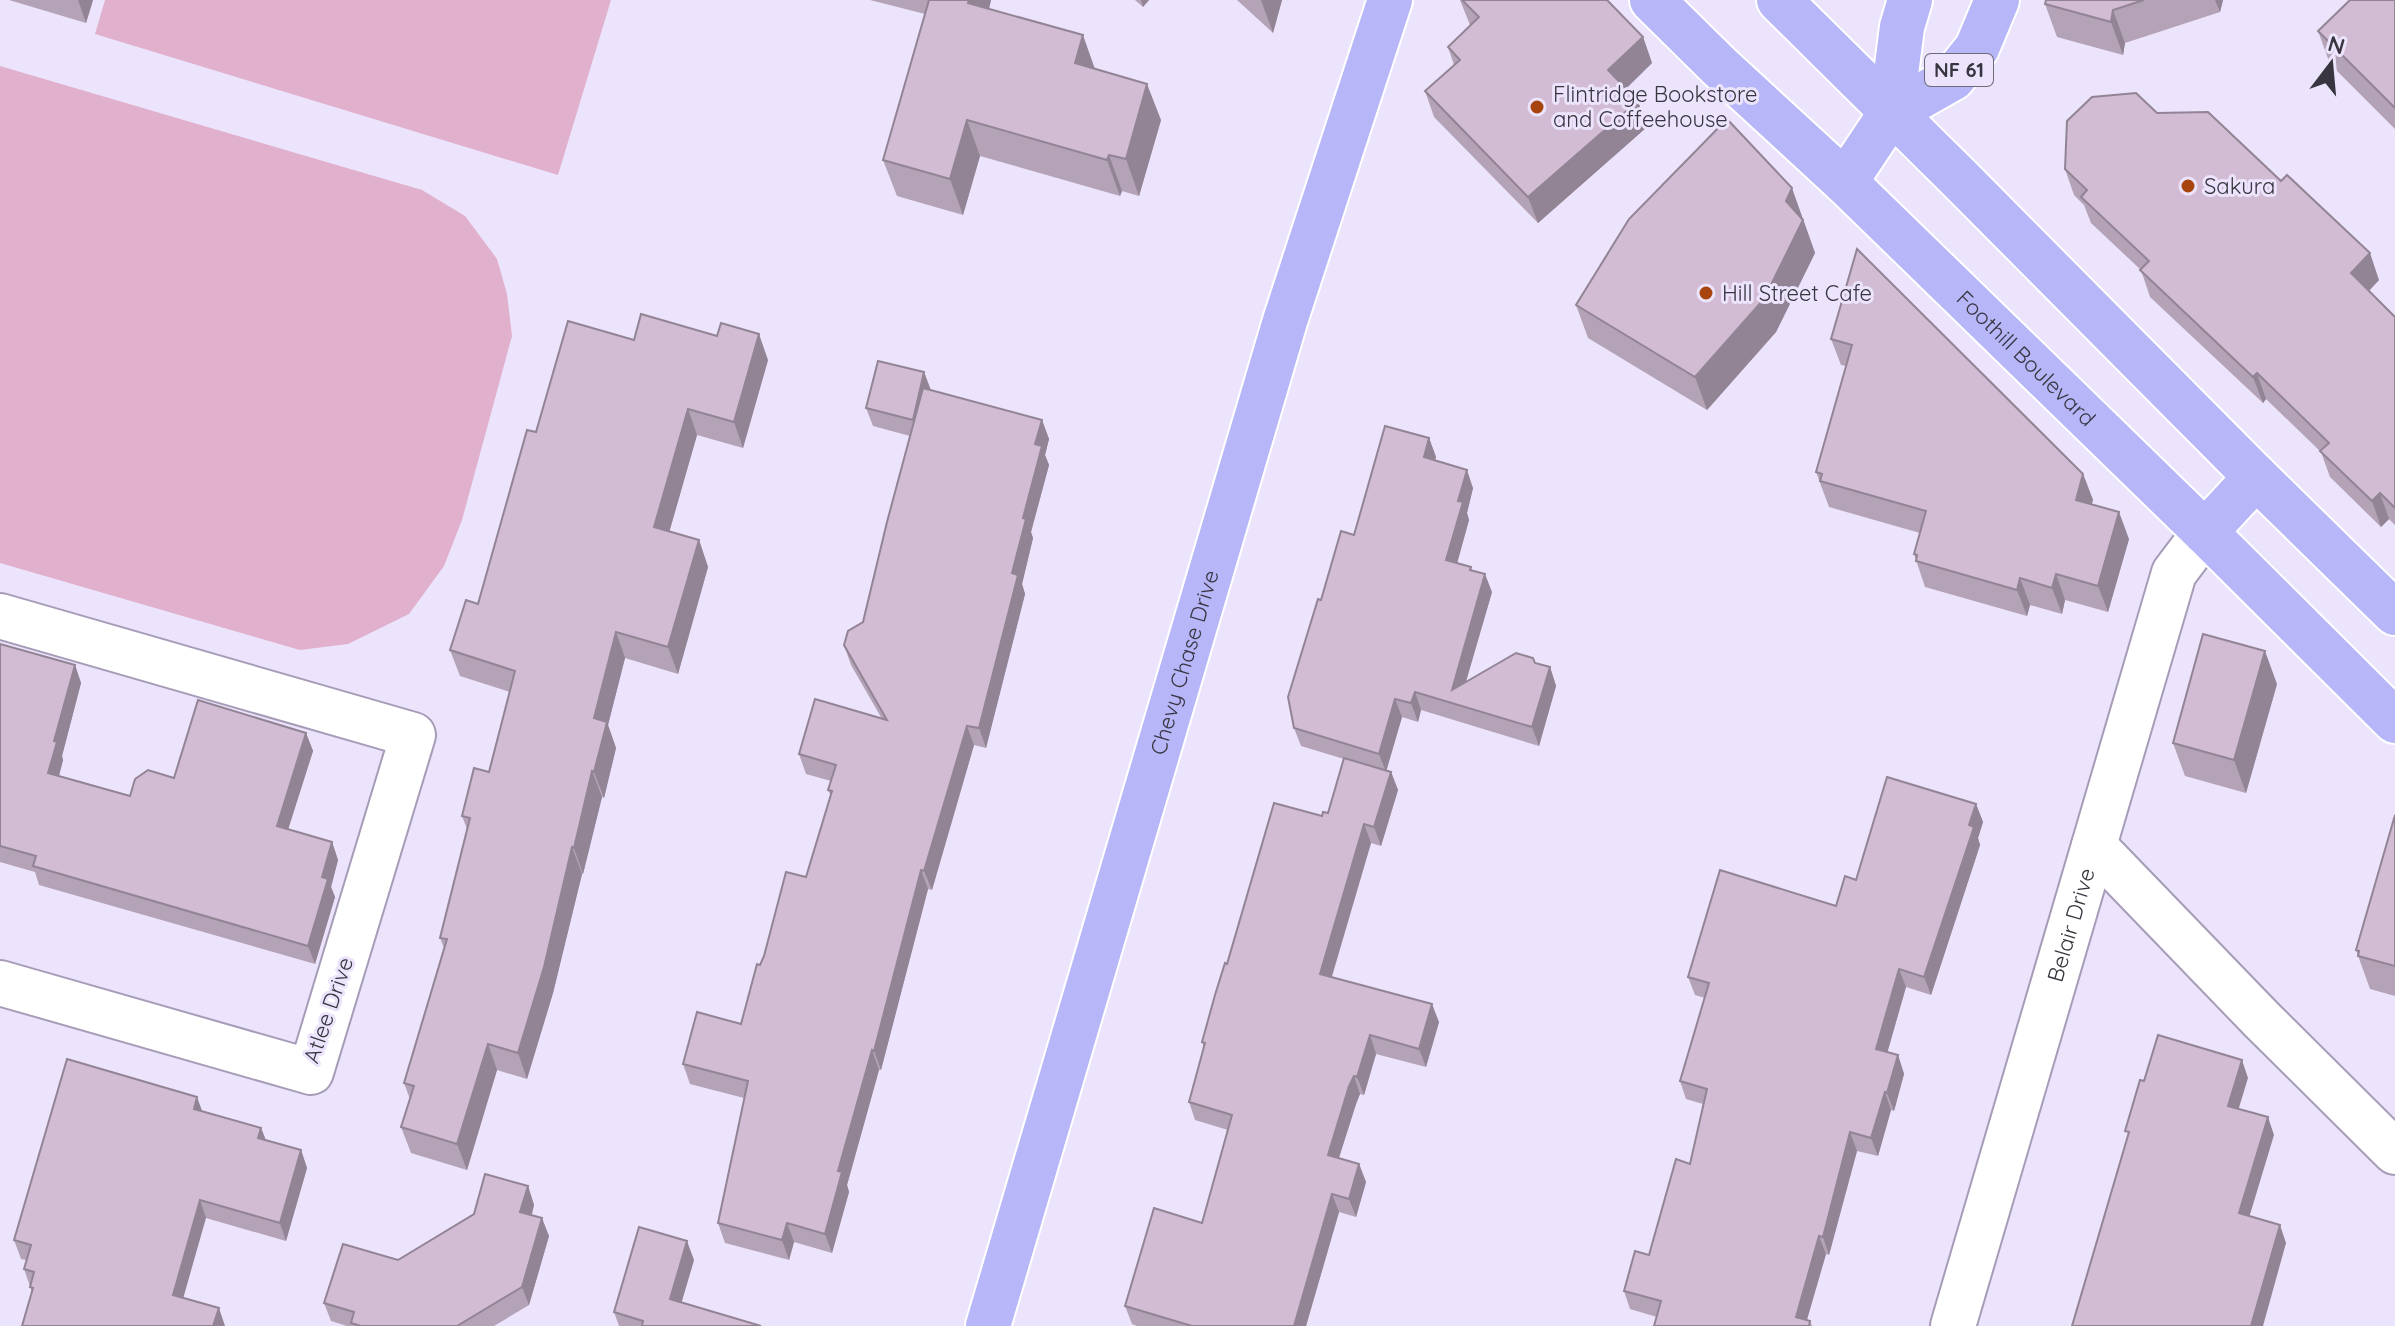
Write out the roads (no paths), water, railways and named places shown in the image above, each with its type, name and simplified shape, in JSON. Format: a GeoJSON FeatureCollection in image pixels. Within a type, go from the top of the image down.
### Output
{"type":"FeatureCollection","features":[{"type":"Feature","properties":{"kind":"main road","name":"Chevy Chase Drive"},"geometry":{"type":"LineString","coordinates":[[988,1326],[1285,321],[1390,0]]}},
{"type":"Feature","properties":{"kind":"main road","name":"Foothill Boulevard"},"geometry":{"type":"LineString","coordinates":[[1652,0],[1845,182],[2395,721]]}},
{"type":"Feature","properties":{"kind":"main road"},"geometry":{"type":"LineString","coordinates":[[1779,0],[2395,613]]}},
{"type":"Feature","properties":{"kind":"main road","name":"NF 61"},"geometry":{"type":"LineString","coordinates":[[1845,182],[1891,113],[1902,27],[1910,0]]}},
{"type":"Feature","properties":{"kind":"main road","name":"NF 61"},"geometry":{"type":"LineString","coordinates":[[1891,113],[1953,78],[1977,48],[1997,0]]}},
{"type":"Feature","properties":{"kind":"main road"},"geometry":{"type":"LineString","coordinates":[[2205,532],[2256,477]]}},
{"type":"Feature","properties":{"kind":"street","name":"Belair Drive"},"geometry":{"type":"LineString","coordinates":[[1953,1326],[2174,573],[2205,532]]}},
{"type":"Feature","properties":{"kind":"street","name":"Atlee Drive"},"geometry":{"type":"LineString","coordinates":[[0,616],[413,735],[311,1072],[0,983]]}},
{"type":"Feature","properties":{"kind":"street"},"geometry":{"type":"LineString","coordinates":[[2094,846],[2395,1152]]}},
{"type":"Feature","properties":{"kind":"place","name":"Flintridge Bookstore and Coffeehouse"},"geometry":{"type":"Point","coordinates":[1537,107]}},
{"type":"Feature","properties":{"kind":"place","name":"Sakura"},"geometry":{"type":"Point","coordinates":[2188,186]}},
{"type":"Feature","properties":{"kind":"place","name":"Hill Street Cafe"},"geometry":{"type":"Point","coordinates":[1706,293]}}]}
